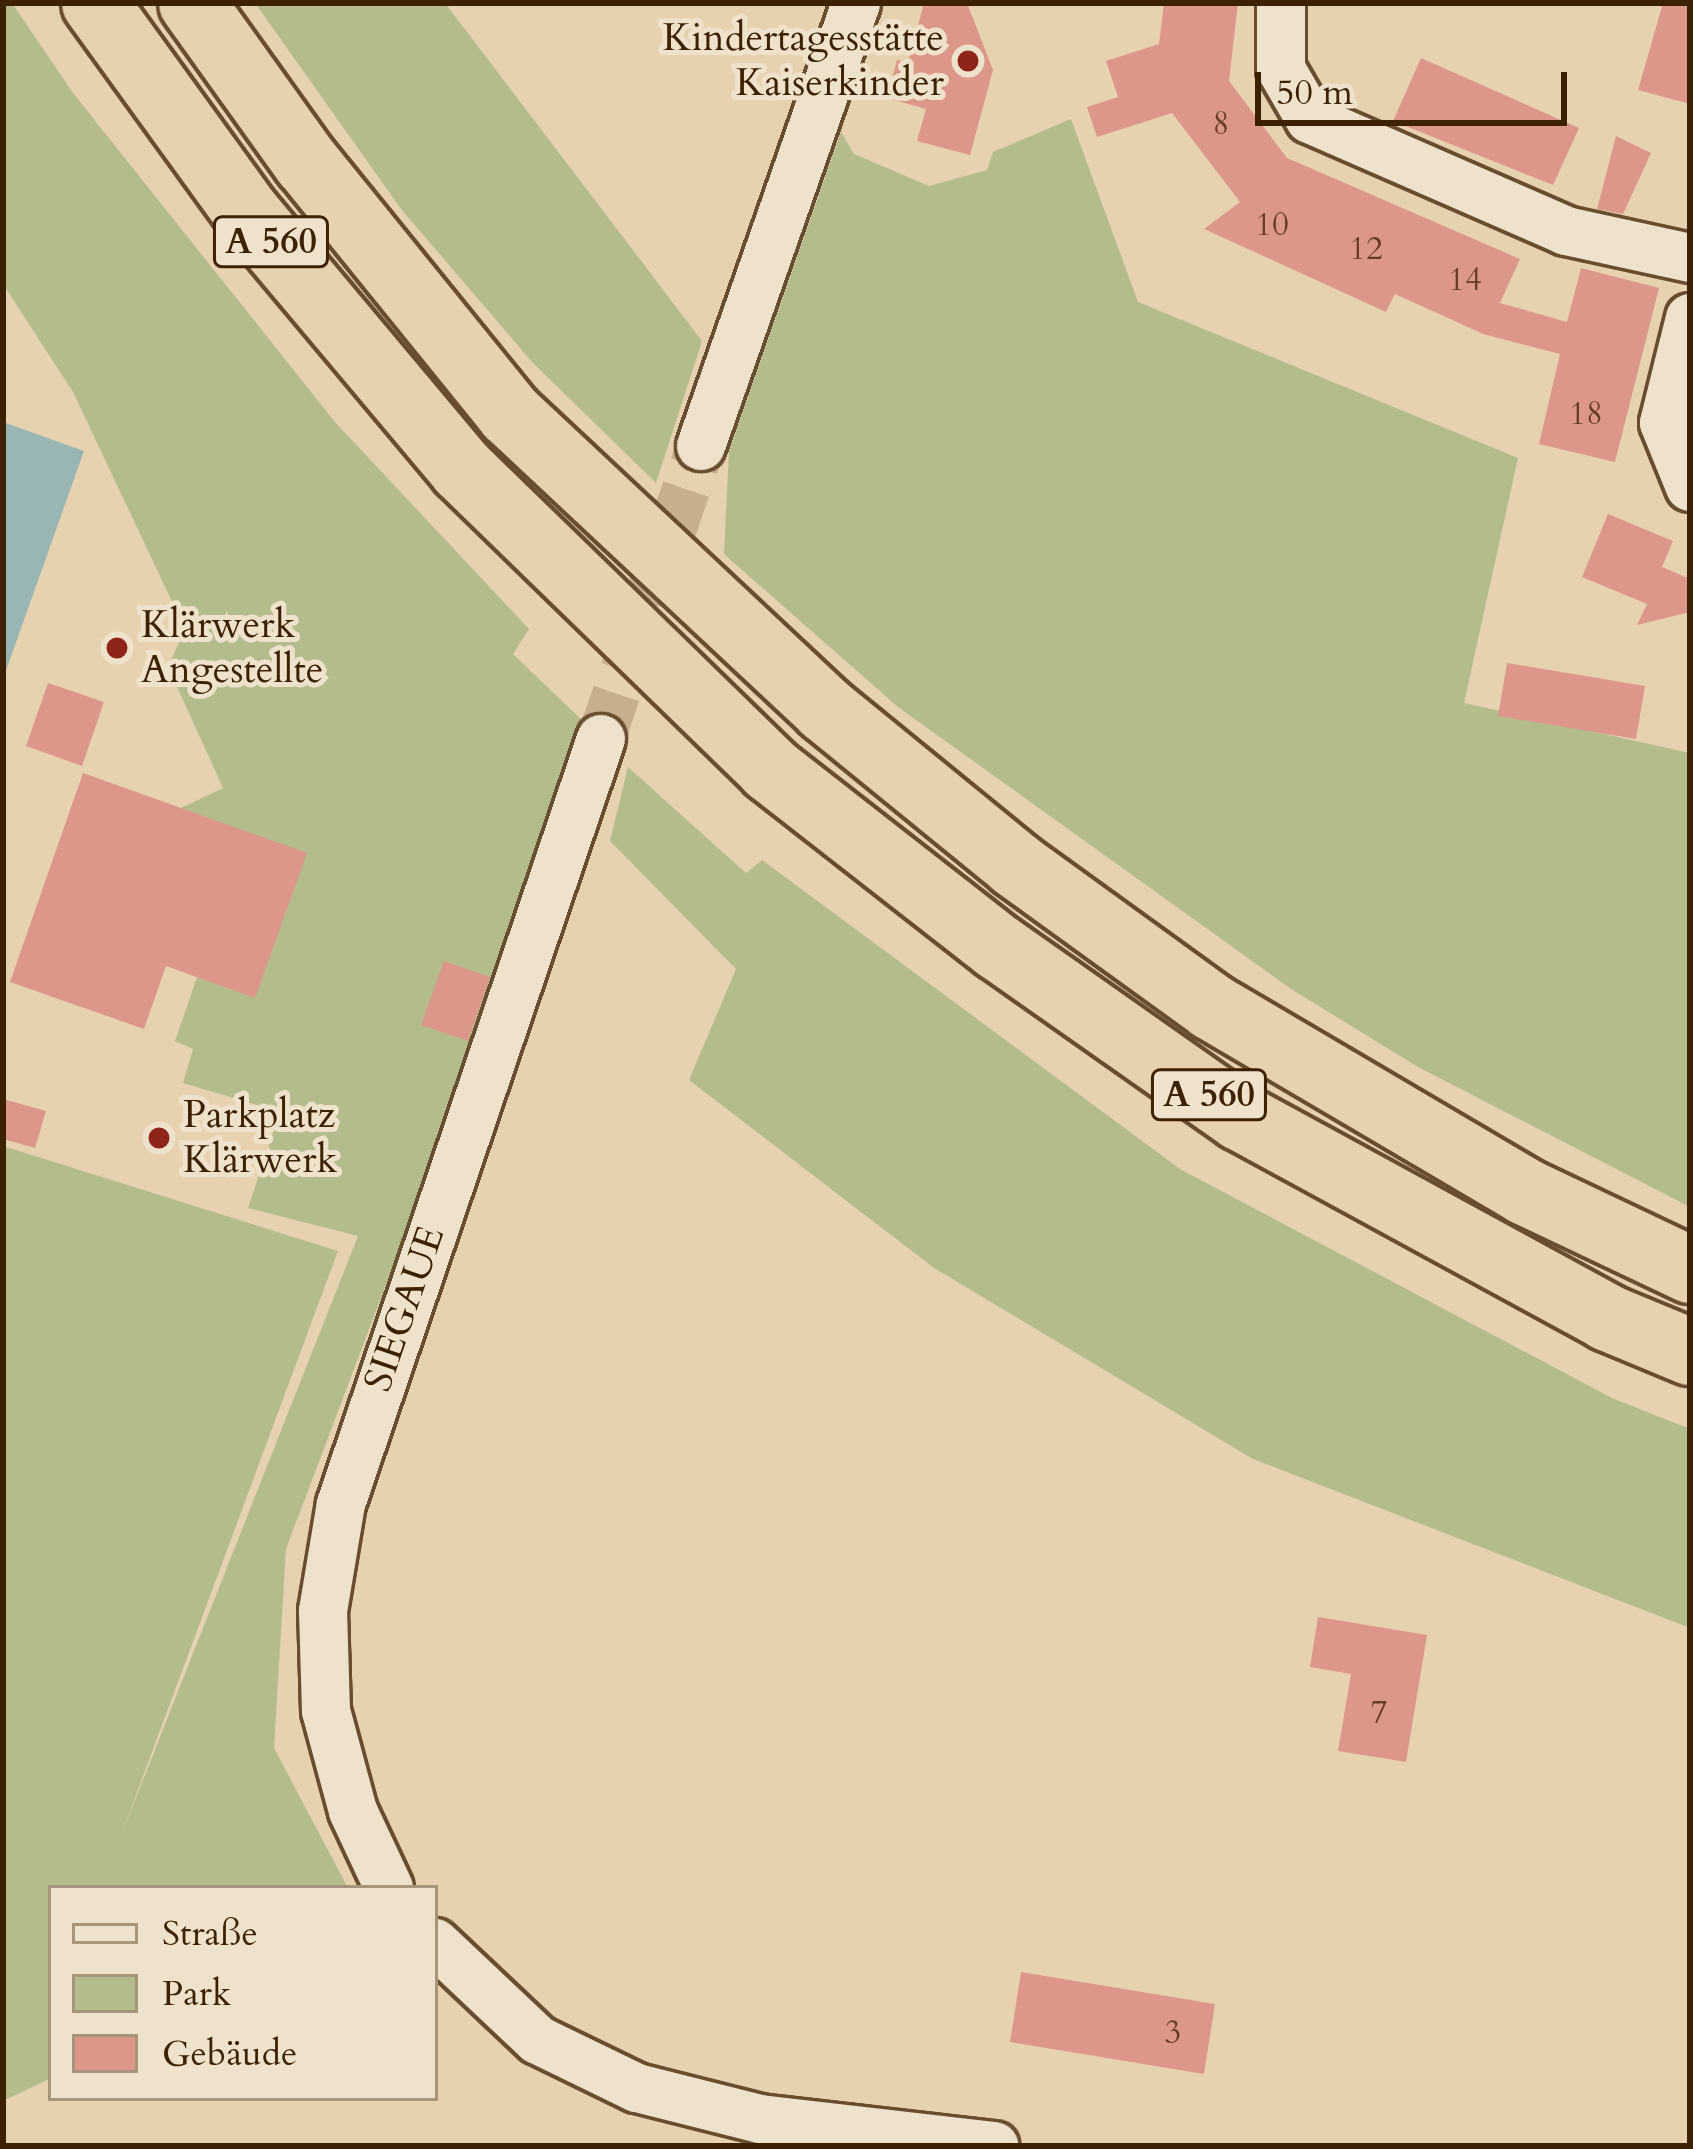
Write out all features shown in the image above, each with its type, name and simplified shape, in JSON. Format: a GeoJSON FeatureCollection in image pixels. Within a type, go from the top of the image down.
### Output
{"type":"FeatureCollection","features":[{"type":"Feature","properties":{"kind":"highway","name":"A 560"},"geometry":{"type":"LineString","coordinates":[[95,3],[248,214],[462,469],[770,770],[998,946],[1240,1117],[1608,1318],[1690,1352]]}},
{"type":"Feature","properties":{"kind":"highway","name":"A 560"},"geometry":{"type":"LineString","coordinates":[[192,3],[306,162],[510,414],[824,709],[1016,865],[1212,1006],[1526,1192],[1690,1270]]}},
{"type":"Feature","properties":{"kind":"street"},"geometry":{"type":"LineString","coordinates":[[701,446],[856,3]]}},
{"type":"Feature","properties":{"kind":"street"},"geometry":{"type":"LineString","coordinates":[[1281,3],[1281,69],[1310,119],[1566,231],[1690,258]]}},
{"type":"Feature","properties":{"kind":"street"},"geometry":{"type":"LineString","coordinates":[[1690,318],[1664,423],[1690,487]]}},
{"type":"Feature","properties":{"kind":"street","name":"SIEGAUE"},"geometry":{"type":"LineString","coordinates":[[388,1885],[353,1811],[326,1712],[323,1611],[341,1504],[601,739]]}},
{"type":"Feature","properties":{"kind":"street"},"geometry":{"type":"LineString","coordinates":[[438,1946],[538,2040],[638,2088],[760,2119],[994,2146]]}},
{"type":"Feature","properties":{"kind":"green space"},"geometry":{"type":"Polygon","coordinates":[[[3,3],[12,3],[73,93],[335,422],[529,629],[513,654],[585,723],[572,792],[286,1549],[274,1748],[346,1885],[48,1885],[48,2079],[3,2101],[3,1146],[338,1251],[122,1833],[358,1236],[248,1208],[280,1112],[183,1083],[193,1049],[175,1041],[197,977],[181,808],[223,788],[168,667],[185,629],[73,392],[3,284],[3,3]]]}},
{"type":"Feature","properties":{"kind":"green space"},"geometry":{"type":"Polygon","coordinates":[[[255,3],[445,3],[702,341],[656,483],[532,362],[401,209],[255,3]]]}},
{"type":"Feature","properties":{"kind":"green space"},"geometry":{"type":"Polygon","coordinates":[[[1071,119],[1138,302],[1518,458],[1464,703],[1690,753],[1690,1207],[1418,1067],[1291,989],[898,707],[724,554],[729,451],[841,132],[854,154],[929,186],[987,170],[993,152],[1071,119]]]}},
{"type":"Feature","properties":{"kind":"green space"},"geometry":{"type":"Polygon","coordinates":[[[628,767],[746,873],[762,860],[1180,1169],[1612,1398],[1690,1429],[1690,1628],[1253,1459],[934,1268],[689,1080],[736,969],[610,841],[628,767]]]}},
{"type":"Feature","properties":{"kind":"water"},"geometry":{"type":"Polygon","coordinates":[[[3,422],[84,451],[3,679],[3,422]]]}},
{"type":"Feature","properties":{"kind":"building"},"geometry":{"type":"Polygon","coordinates":[[[924,3],[967,3],[993,70],[970,155],[917,141],[926,109],[887,98],[897,60],[908,63],[924,3]]]}},
{"type":"Feature","properties":{"kind":"building"},"geometry":{"type":"Polygon","coordinates":[[[1164,3],[1238,3],[1229,81],[1287,158],[1520,259],[1500,303],[1567,322],[1581,268],[1659,288],[1615,462],[1539,444],[1560,354],[1483,334],[1395,294],[1386,312],[1204,229],[1240,202],[1172,113],[1097,137],[1087,107],[1118,97],[1106,61],[1159,44],[1164,3]]]}},
{"type":"Feature","properties":{"kind":"building"},"geometry":{"type":"Polygon","coordinates":[[[1663,3],[1690,3],[1690,104],[1638,90],[1663,3]]]}},
{"type":"Feature","properties":{"kind":"building"},"geometry":{"type":"Polygon","coordinates":[[[1421,58],[1579,128],[1553,185],[1393,121],[1421,58]]]}},
{"type":"Feature","properties":{"kind":"building"},"geometry":{"type":"Polygon","coordinates":[[[1616,136],[1651,153],[1623,214],[1597,209],[1616,136]]]}},
{"type":"Feature","properties":{"kind":"building"},"geometry":{"type":"Polygon","coordinates":[[[1608,514],[1673,541],[1662,567],[1690,579],[1690,612],[1637,625],[1647,604],[1582,577],[1608,514]]]}},
{"type":"Feature","properties":{"kind":"building"},"geometry":{"type":"Polygon","coordinates":[[[1507,663],[1645,686],[1636,739],[1498,716],[1507,663]]]}},
{"type":"Feature","properties":{"kind":"building"},"geometry":{"type":"Polygon","coordinates":[[[48,683],[104,702],[82,766],[26,746],[48,683]]]}},
{"type":"Feature","properties":{"kind":"building"},"geometry":{"type":"Polygon","coordinates":[[[83,773],[307,853],[255,998],[166,966],[144,1029],[10,982],[83,773]]]}},
{"type":"Feature","properties":{"kind":"building"},"geometry":{"type":"Polygon","coordinates":[[[444,961],[490,977],[468,1041],[421,1025],[444,961]]]}},
{"type":"Feature","properties":{"kind":"building"},"geometry":{"type":"Polygon","coordinates":[[[3,1099],[46,1111],[35,1148],[3,1139],[3,1099]]]}},
{"type":"Feature","properties":{"kind":"building"},"geometry":{"type":"Polygon","coordinates":[[[1318,1617],[1427,1635],[1406,1762],[1338,1751],[1351,1674],[1310,1667],[1318,1617]]]}},
{"type":"Feature","properties":{"kind":"building"},"geometry":{"type":"Polygon","coordinates":[[[1021,1972],[1215,2004],[1204,2074],[1010,2042],[1021,1972]]]}},
{"type":"Feature","properties":{"kind":"tunnel"},"geometry":{"type":"LineString","coordinates":[[601,739],[701,446]]}},
{"type":"Feature","properties":{"kind":"place","name":"Kindertagesstätte Kaiserkinder"},"geometry":{"type":"Point","coordinates":[968,61]}},
{"type":"Feature","properties":{"kind":"place","name":"Klärwerk Angestellte"},"geometry":{"type":"Point","coordinates":[117,648]}},
{"type":"Feature","properties":{"kind":"place","name":"Parkplatz Klärwerk"},"geometry":{"type":"Point","coordinates":[159,1138]}}]}
